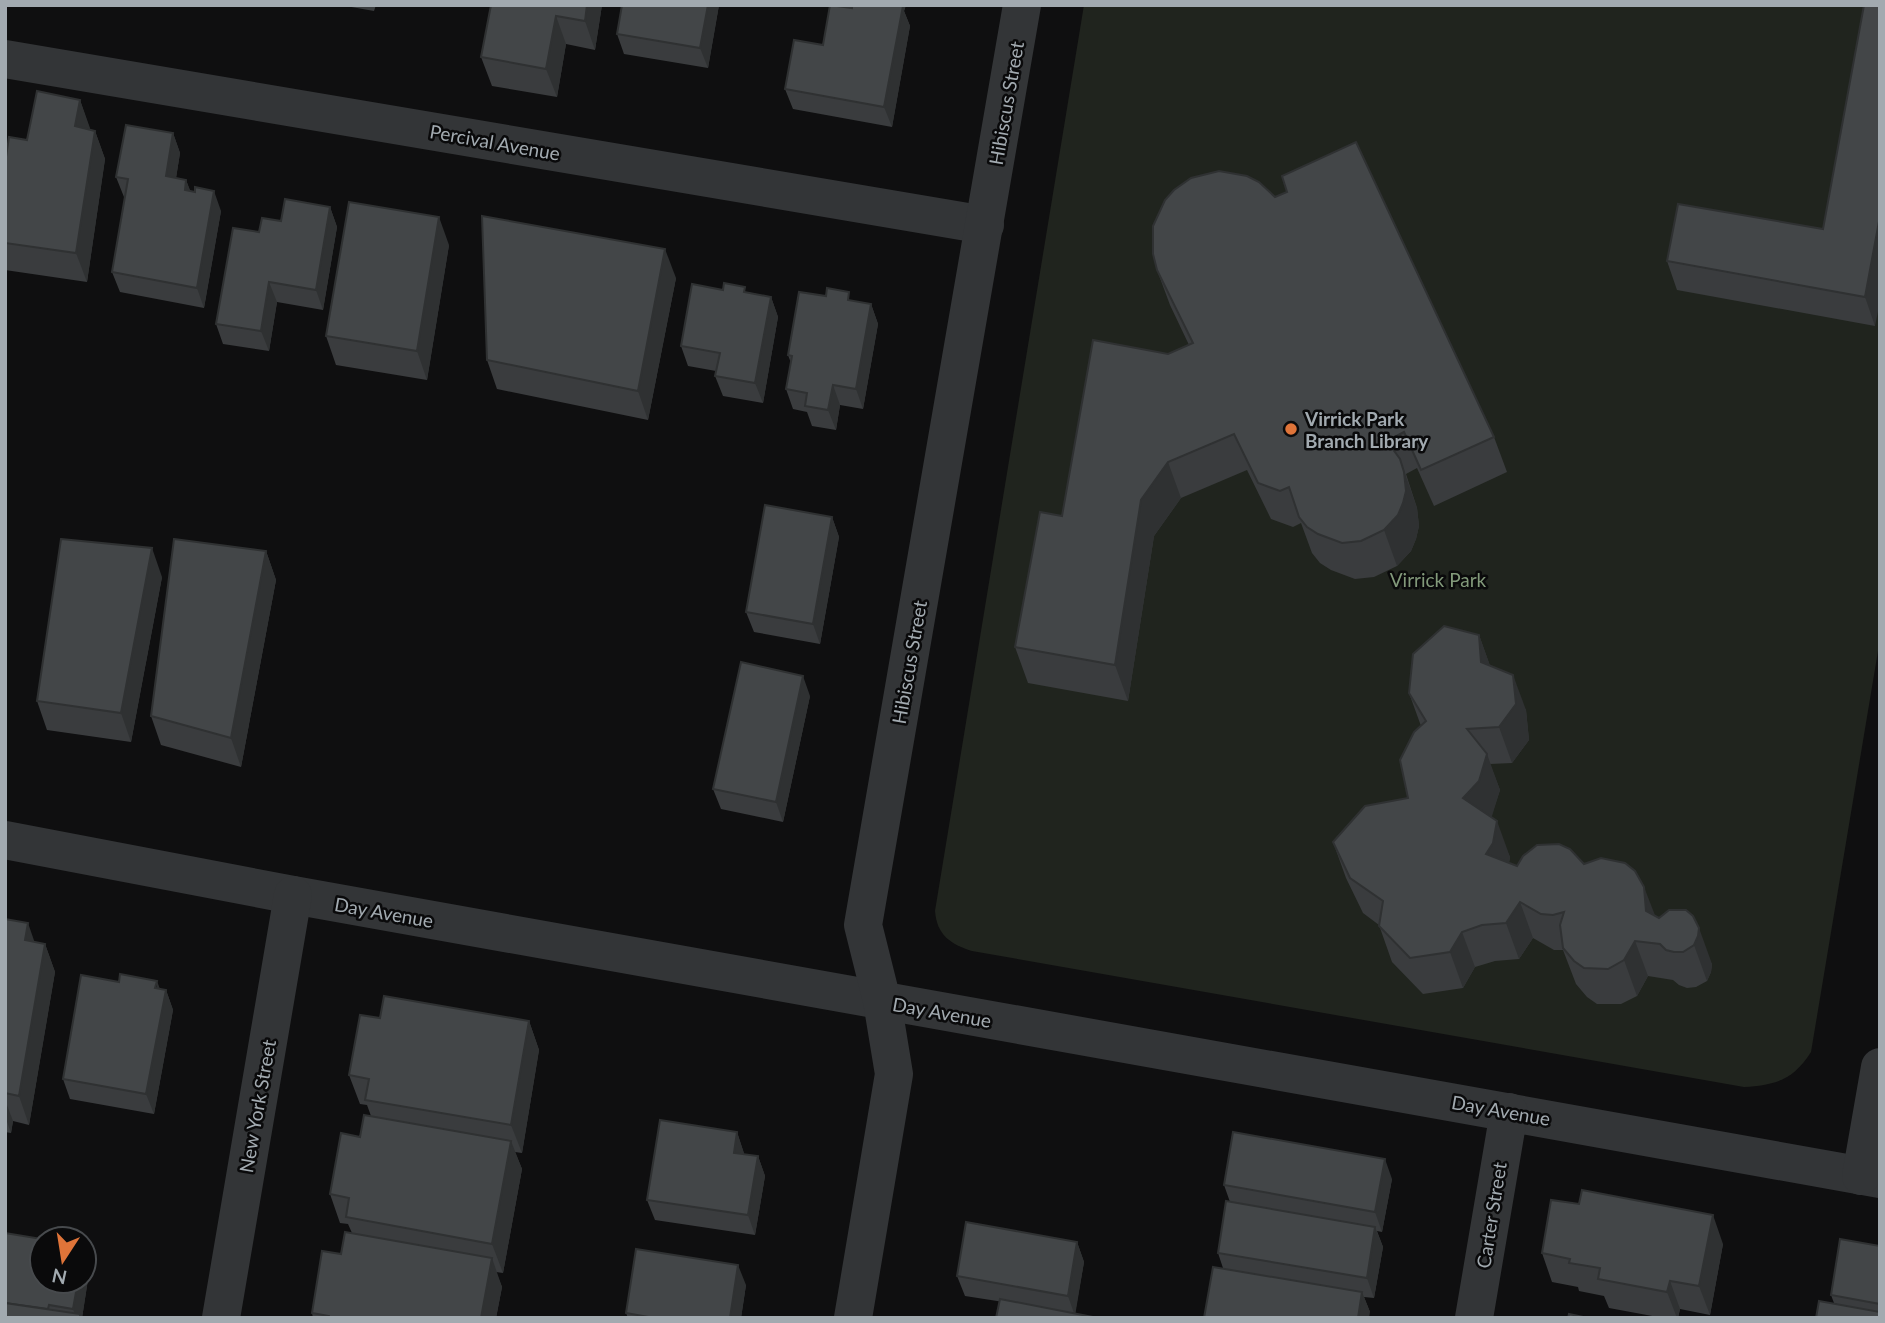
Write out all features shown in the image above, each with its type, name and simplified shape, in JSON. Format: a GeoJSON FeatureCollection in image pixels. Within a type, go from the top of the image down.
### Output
{"type":"FeatureCollection","features":[{"type":"Feature","properties":{"kind":"street","name":"Hibiscus Street"},"geometry":{"type":"LineString","coordinates":[[853,1318],[894,1074],[882,1001],[863,925],[1022,5]]}},
{"type":"Feature","properties":{"kind":"street","name":"Percival Avenue"},"geometry":{"type":"LineString","coordinates":[[5,59],[985,225]]}},
{"type":"Feature","properties":{"kind":"street","name":"Day Avenue"},"geometry":{"type":"LineString","coordinates":[[5,840],[293,895],[1871,1178]]}},
{"type":"Feature","properties":{"kind":"street","name":"New York Street"},"geometry":{"type":"LineString","coordinates":[[221,1318],[293,895]]}},
{"type":"Feature","properties":{"kind":"street"},"geometry":{"type":"LineString","coordinates":[[1871,1178],[1880,1067]]}},
{"type":"Feature","properties":{"kind":"street","name":"Carter Street"},"geometry":{"type":"LineString","coordinates":[[1474,1318],[1509,1111]]}},
{"type":"Feature","properties":{"kind":"green space","name":"Virrick Park"},"geometry":{"type":"Polygon","coordinates":[[[1084,5],[1880,5],[1880,639],[1811,1052],[1790,1075],[1765,1085],[1744,1087],[972,951],[951,942],[942,932],[935,911],[1084,5]]]}},
{"type":"Feature","properties":{"kind":"building"},"geometry":{"type":"Polygon","coordinates":[[[491,5],[587,5],[585,21],[556,16],[546,69],[481,57],[491,5]]]}},
{"type":"Feature","properties":{"kind":"building"},"geometry":{"type":"Polygon","coordinates":[[[622,5],[708,5],[700,48],[617,34],[622,5]]]}},
{"type":"Feature","properties":{"kind":"building"},"geometry":{"type":"Polygon","coordinates":[[[830,5],[852,8],[852,5],[903,6],[884,107],[785,89],[794,40],[823,45],[830,5]]]}},
{"type":"Feature","properties":{"kind":"building"},"geometry":{"type":"Polygon","coordinates":[[[1864,5],[1880,5],[1880,216],[1865,297],[1667,261],[1678,204],[1823,229],[1864,5]]]}},
{"type":"Feature","properties":{"kind":"building"},"geometry":{"type":"Polygon","coordinates":[[[37,91],[80,100],[75,126],[95,131],[76,253],[5,243],[5,163],[9,137],[27,140],[37,91]]]}},
{"type":"Feature","properties":{"kind":"building"},"geometry":{"type":"Polygon","coordinates":[[[126,125],[173,133],[166,176],[186,180],[185,190],[195,192],[195,187],[214,191],[197,288],[112,272],[128,179],[116,177],[126,125]]]}},
{"type":"Feature","properties":{"kind":"building","name":"Virrick Park Branch Library"},"geometry":{"type":"Polygon","coordinates":[[[1356,142],[1494,437],[1421,470],[1404,432],[1387,441],[1400,459],[1404,472],[1406,491],[1398,515],[1384,530],[1361,541],[1342,543],[1307,527],[1299,517],[1289,487],[1280,491],[1258,483],[1234,434],[1168,462],[1141,500],[1115,665],[1015,647],[1040,512],[1062,516],[1093,340],[1168,354],[1193,343],[1157,270],[1153,254],[1153,226],[1165,200],[1191,178],[1219,171],[1247,176],[1259,182],[1275,197],[1287,192],[1282,176],[1356,142]]]}},
{"type":"Feature","properties":{"kind":"building"},"geometry":{"type":"Polygon","coordinates":[[[285,199],[330,207],[316,290],[269,282],[261,331],[216,324],[233,228],[259,232],[262,218],[281,221],[285,199]]]}},
{"type":"Feature","properties":{"kind":"building"},"geometry":{"type":"Polygon","coordinates":[[[349,202],[439,217],[417,351],[326,336],[349,202]]]}},
{"type":"Feature","properties":{"kind":"building"},"geometry":{"type":"Polygon","coordinates":[[[482,216],[665,249],[638,391],[487,360],[482,216]]]}},
{"type":"Feature","properties":{"kind":"building"},"geometry":{"type":"Polygon","coordinates":[[[724,283],[745,287],[744,292],[771,297],[755,383],[715,376],[720,353],[681,346],[692,284],[723,290],[724,283]]]}},
{"type":"Feature","properties":{"kind":"building"},"geometry":{"type":"Polygon","coordinates":[[[827,288],[849,292],[848,300],[871,304],[856,389],[833,385],[828,410],[805,406],[807,393],[786,389],[792,356],[788,355],[799,292],[826,296],[827,288]]]}},
{"type":"Feature","properties":{"kind":"building"},"geometry":{"type":"Polygon","coordinates":[[[765,505],[832,517],[813,624],[746,612],[765,505]]]}},
{"type":"Feature","properties":{"kind":"building"},"geometry":{"type":"Polygon","coordinates":[[[61,539],[152,548],[121,713],[37,701],[61,539]]]}},
{"type":"Feature","properties":{"kind":"building"},"geometry":{"type":"Polygon","coordinates":[[[174,539],[266,551],[231,738],[151,716],[174,539]]]}},
{"type":"Feature","properties":{"kind":"building"},"geometry":{"type":"Polygon","coordinates":[[[1444,626],[1479,635],[1481,662],[1513,675],[1516,704],[1499,727],[1467,729],[1487,754],[1479,781],[1463,798],[1497,821],[1493,843],[1486,854],[1517,866],[1523,856],[1537,845],[1559,844],[1570,849],[1584,864],[1601,858],[1625,863],[1635,871],[1644,887],[1646,911],[1659,918],[1669,910],[1686,910],[1693,916],[1699,928],[1694,945],[1683,952],[1674,952],[1666,950],[1660,944],[1635,941],[1624,960],[1608,969],[1584,968],[1563,948],[1560,925],[1564,912],[1541,914],[1520,902],[1506,923],[1482,925],[1462,932],[1450,952],[1410,958],[1379,926],[1383,901],[1350,878],[1333,842],[1365,806],[1408,798],[1400,760],[1414,732],[1426,721],[1409,693],[1413,654],[1444,626]]]}},
{"type":"Feature","properties":{"kind":"building"},"geometry":{"type":"Polygon","coordinates":[[[741,662],[803,676],[776,802],[713,789],[741,662]]]}},
{"type":"Feature","properties":{"kind":"building"},"geometry":{"type":"Polygon","coordinates":[[[5,919],[28,923],[25,940],[45,944],[19,1096],[5,1093],[5,919]]]}},
{"type":"Feature","properties":{"kind":"building"},"geometry":{"type":"Polygon","coordinates":[[[120,974],[157,981],[155,988],[166,990],[146,1094],[63,1079],[81,975],[119,982],[120,974]]]}},
{"type":"Feature","properties":{"kind":"building"},"geometry":{"type":"Polygon","coordinates":[[[384,996],[529,1021],[511,1125],[365,1100],[369,1079],[349,1075],[360,1015],[380,1018],[384,996]]]}},
{"type":"Feature","properties":{"kind":"building"},"geometry":{"type":"Polygon","coordinates":[[[364,1115],[511,1141],[492,1244],[346,1217],[349,1198],[330,1194],[341,1133],[360,1137],[364,1115]]]}},
{"type":"Feature","properties":{"kind":"building"},"geometry":{"type":"Polygon","coordinates":[[[660,1120],[737,1132],[734,1153],[758,1156],[748,1215],[647,1200],[660,1120]]]}},
{"type":"Feature","properties":{"kind":"building"},"geometry":{"type":"Polygon","coordinates":[[[1233,1132],[1385,1159],[1375,1212],[1224,1185],[1233,1132]]]}},
{"type":"Feature","properties":{"kind":"building"},"geometry":{"type":"Polygon","coordinates":[[[1582,1190],[1713,1215],[1699,1286],[1670,1281],[1667,1292],[1598,1279],[1600,1268],[1569,1263],[1570,1259],[1542,1253],[1551,1200],[1579,1204],[1582,1190]]]}},
{"type":"Feature","properties":{"kind":"building"},"geometry":{"type":"Polygon","coordinates":[[[1226,1201],[1375,1227],[1367,1278],[1218,1253],[1226,1201]]]}},
{"type":"Feature","properties":{"kind":"building"},"geometry":{"type":"Polygon","coordinates":[[[966,1222],[1077,1242],[1068,1296],[957,1276],[966,1222]]]}},
{"type":"Feature","properties":{"kind":"building"},"geometry":{"type":"Polygon","coordinates":[[[345,1232],[492,1258],[481,1318],[329,1318],[312,1313],[322,1251],[341,1254],[345,1232]]]}},
{"type":"Feature","properties":{"kind":"building"},"geometry":{"type":"Polygon","coordinates":[[[5,1233],[28,1237],[28,1295],[76,1295],[73,1309],[49,1305],[48,1309],[5,1303],[5,1233]]]}},
{"type":"Feature","properties":{"kind":"building"},"geometry":{"type":"Polygon","coordinates":[[[1840,1239],[1880,1246],[1880,1304],[1831,1295],[1840,1239]]]}},
{"type":"Feature","properties":{"kind":"building"},"geometry":{"type":"Polygon","coordinates":[[[636,1249],[738,1265],[730,1318],[654,1318],[626,1313],[636,1249]]]}},
{"type":"Feature","properties":{"kind":"building"},"geometry":{"type":"Polygon","coordinates":[[[1213,1267],[1362,1292],[1358,1318],[1204,1318],[1213,1267]]]}},
{"type":"Feature","properties":{"kind":"building"},"geometry":{"type":"Polygon","coordinates":[[[1000,1299],[1098,1318],[996,1318],[1000,1299]]]}},
{"type":"Feature","properties":{"kind":"building"},"geometry":{"type":"Polygon","coordinates":[[[1819,1301],[1880,1312],[1880,1318],[1816,1318],[1819,1301]]]}},
{"type":"Feature","properties":{"kind":"building"},"geometry":{"type":"Polygon","coordinates":[[[5,1303],[80,1314],[80,1318],[5,1318],[5,1303]]]}},
{"type":"Feature","properties":{"kind":"building"},"geometry":{"type":"Polygon","coordinates":[[[1569,1314],[1588,1318],[1568,1318],[1569,1314]]]}},
{"type":"Feature","properties":{"kind":"place","name":"Virrick Park Branch Library"},"geometry":{"type":"Point","coordinates":[1291,429]}}]}
